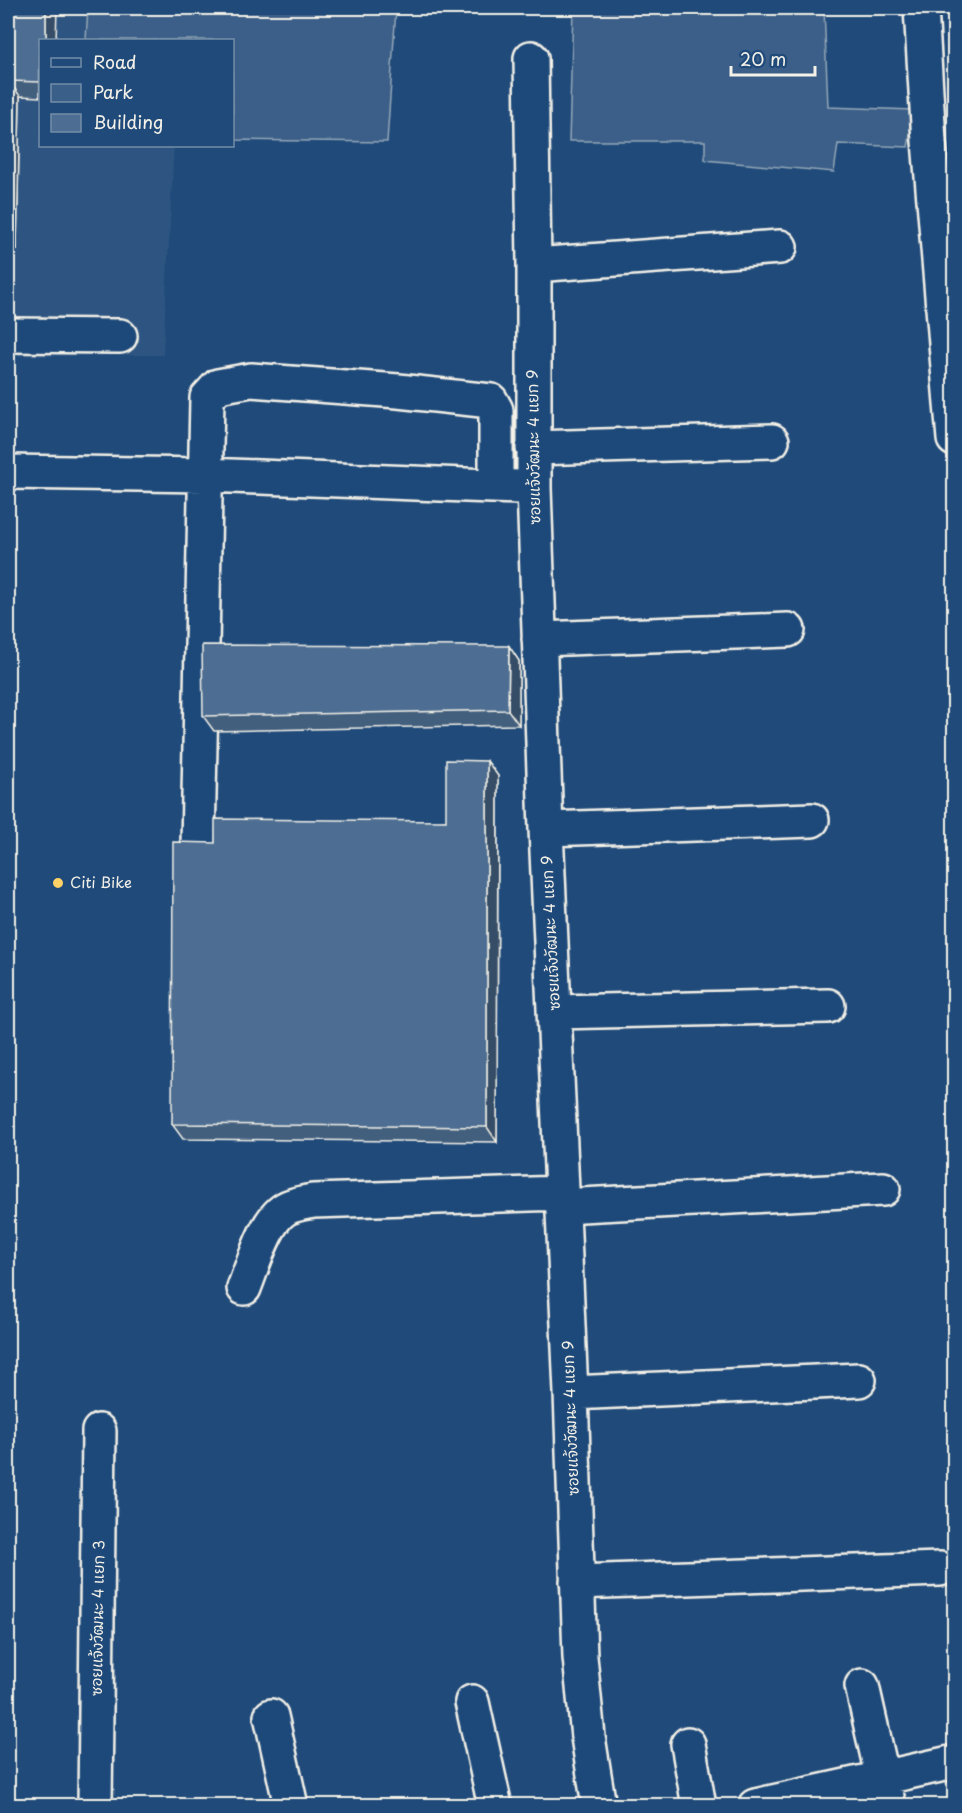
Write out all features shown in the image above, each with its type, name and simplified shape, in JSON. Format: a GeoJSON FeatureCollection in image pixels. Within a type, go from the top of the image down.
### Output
{"type":"FeatureCollection","features":[{"type":"Feature","properties":{"kind":"street"},"geometry":{"type":"LineString","coordinates":[[921,8],[929,141],[954,439]]}},
{"type":"Feature","properties":{"kind":"street","name":"ซอยแจ้งวัฒนะ 4 แยก 9"},"geometry":{"type":"LineString","coordinates":[[531,58],[534,265],[533,448],[546,829],[571,1393],[580,1657],[588,1737],[599,1806]]}},
{"type":"Feature","properties":{"kind":"street"},"geometry":{"type":"LineString","coordinates":[[534,265],[780,247]]}},
{"type":"Feature","properties":{"kind":"street"},"geometry":{"type":"LineString","coordinates":[[8,335],[120,336]]}},
{"type":"Feature","properties":{"kind":"street"},"geometry":{"type":"LineString","coordinates":[[198,845],[207,398],[218,386],[251,380],[398,391],[491,401],[496,410],[496,484]]}},
{"type":"Feature","properties":{"kind":"street"},"geometry":{"type":"LineString","coordinates":[[533,448],[772,441]]}},
{"type":"Feature","properties":{"kind":"street"},"geometry":{"type":"LineString","coordinates":[[8,472],[205,475],[496,484],[534,488]]}},
{"type":"Feature","properties":{"kind":"street"},"geometry":{"type":"LineString","coordinates":[[539,639],[788,630]]}},
{"type":"Feature","properties":{"kind":"street"},"geometry":{"type":"LineString","coordinates":[[546,829],[812,820]]}},
{"type":"Feature","properties":{"kind":"street"},"geometry":{"type":"LineString","coordinates":[[555,1012],[828,1006]]}},
{"type":"Feature","properties":{"kind":"street"},"geometry":{"type":"LineString","coordinates":[[244,1288],[269,1227],[277,1215],[297,1204],[883,1189]]}},
{"type":"Feature","properties":{"kind":"street"},"geometry":{"type":"LineString","coordinates":[[571,1393],[859,1380]]}},
{"type":"Feature","properties":{"kind":"street","name":"ซอยแจ้งวัฒนะ 4 แยก 3"},"geometry":{"type":"LineString","coordinates":[[94,1806],[99,1431]]}},
{"type":"Feature","properties":{"kind":"street"},"geometry":{"type":"LineString","coordinates":[[577,1582],[940,1569]]}},
{"type":"Feature","properties":{"kind":"street"},"geometry":{"type":"LineString","coordinates":[[862,1686],[886,1791]]}},
{"type":"Feature","properties":{"kind":"street"},"geometry":{"type":"LineString","coordinates":[[472,1702],[495,1806]]}},
{"type":"Feature","properties":{"kind":"street"},"geometry":{"type":"LineString","coordinates":[[271,1716],[291,1806]]}},
{"type":"Feature","properties":{"kind":"street"},"geometry":{"type":"LineString","coordinates":[[688,1744],[699,1806]]}},
{"type":"Feature","properties":{"kind":"street"},"geometry":{"type":"LineString","coordinates":[[755,1806],[886,1791],[954,1762]]}},
{"type":"Feature","properties":{"kind":"shaded area"},"geometry":{"type":"Polygon","coordinates":[[[8,8],[88,8],[86,39],[39,39],[39,147],[174,147],[163,355],[8,356],[8,8]]]}},
{"type":"Feature","properties":{"kind":"green space"},"geometry":{"type":"Polygon","coordinates":[[[88,8],[396,8],[387,142],[234,140],[234,39],[86,39],[88,8]]]}},
{"type":"Feature","properties":{"kind":"green space"},"geometry":{"type":"Polygon","coordinates":[[[573,8],[824,8],[828,107],[914,110],[908,147],[838,144],[834,172],[705,160],[705,141],[569,141],[573,8]]]}},
{"type":"Feature","properties":{"kind":"building"},"geometry":{"type":"Polygon","coordinates":[[[8,8],[46,8],[46,39],[39,39],[39,82],[9,81],[8,185],[8,8]]]}},
{"type":"Feature","properties":{"kind":"building"},"geometry":{"type":"Polygon","coordinates":[[[202,645],[509,646],[508,710],[203,716],[202,645]]]}},
{"type":"Feature","properties":{"kind":"building"},"geometry":{"type":"Polygon","coordinates":[[[446,760],[487,761],[487,1127],[172,1124],[173,842],[215,843],[215,819],[446,821],[446,760]]]}},
{"type":"Feature","properties":{"kind":"place","name":"Citi Bike"},"geometry":{"type":"Point","coordinates":[58,883]}}]}
